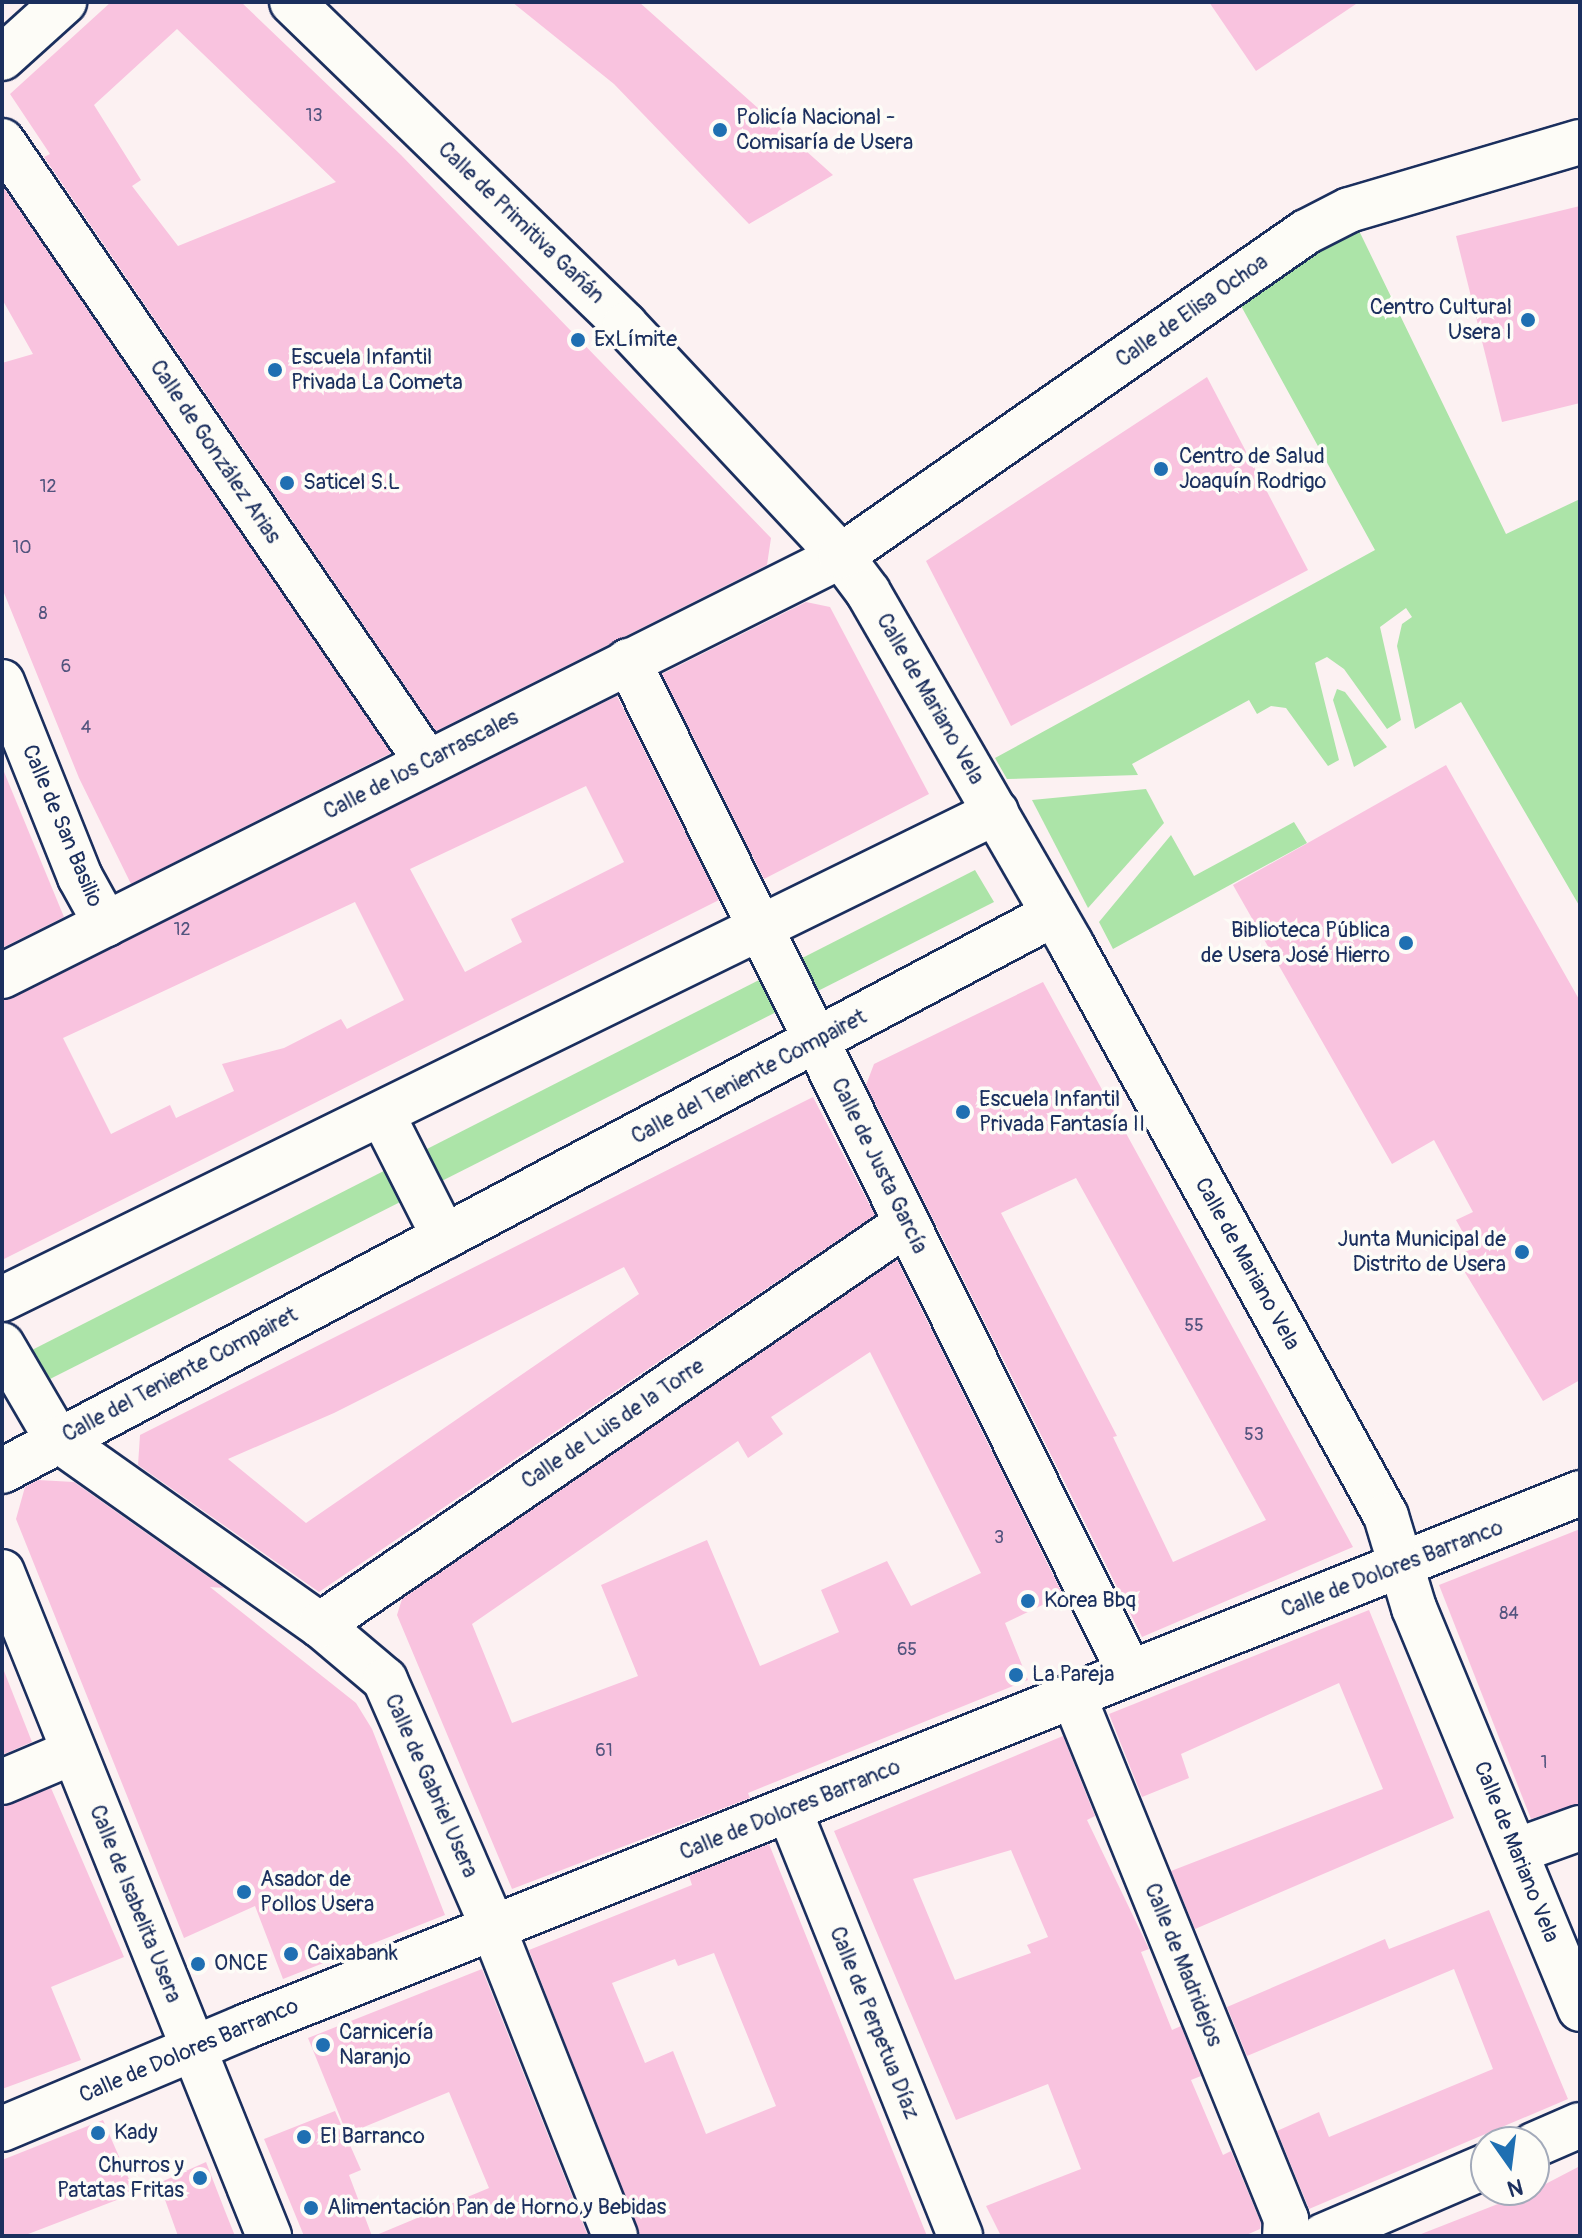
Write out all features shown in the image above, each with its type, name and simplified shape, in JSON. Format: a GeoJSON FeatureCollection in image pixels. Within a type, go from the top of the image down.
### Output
{"type":"FeatureCollection","features":[{"type":"Feature","properties":{"kind":"street"},"geometry":{"type":"LineString","coordinates":[[2,58],[64,2]]}},
{"type":"Feature","properties":{"kind":"street","name":"Calle de Primitiva Gañán"},"geometry":{"type":"LineString","coordinates":[[292,2],[625,325],[841,556]]}},
{"type":"Feature","properties":{"kind":"street","name":"Calle de González Arias"},"geometry":{"type":"LineString","coordinates":[[2,141],[427,762]]}},
{"type":"Feature","properties":{"kind":"street","name":"Calle de Elisa Ochoa"},"geometry":{"type":"LineString","coordinates":[[841,556],[1306,232],[1349,210],[1580,142]]}},
{"type":"Feature","properties":{"kind":"street","name":"Calle de los Carrascales"},"geometry":{"type":"LineString","coordinates":[[2,976],[841,556]]}},
{"type":"Feature","properties":{"kind":"street","name":"Calle de Mariano Vela"},"geometry":{"type":"LineString","coordinates":[[841,556],[868,592],[1054,914],[1386,1516],[1401,1567],[1580,2009]]}},
{"type":"Feature","properties":{"kind":"street","name":"Calle de Justa García"},"geometry":{"type":"LineString","coordinates":[[628,661],[1129,1671]]}},
{"type":"Feature","properties":{"kind":"street","name":"Calle de San Basilio"},"geometry":{"type":"LineString","coordinates":[[2,682],[80,877],[106,924]]}},
{"type":"Feature","properties":{"kind":"street"},"geometry":{"type":"LineString","coordinates":[[2,1299],[996,812]]}},
{"type":"Feature","properties":{"kind":"street","name":"Calle del Teniente Compairet"},"geometry":{"type":"LineString","coordinates":[[2,1471],[57,1439],[818,1042],[1054,914]]}},
{"type":"Feature","properties":{"kind":"street"},"geometry":{"type":"LineString","coordinates":[[382,1114],[444,1237]]}},
{"type":"Feature","properties":{"kind":"street","name":"Calle de Luis de la Torre"},"geometry":{"type":"LineString","coordinates":[[320,1625],[907,1223]]}},
{"type":"Feature","properties":{"kind":"street","name":"Calle de Gabriel Usera"},"geometry":{"type":"LineString","coordinates":[[2,1345],[57,1439],[320,1625],[385,1680],[494,1930],[615,2236]]}},
{"type":"Feature","properties":{"kind":"street","name":"Calle de Dolores Barranco"},"geometry":{"type":"LineString","coordinates":[[2,2129],[193,2048],[1580,1493]]}},
{"type":"Feature","properties":{"kind":"street","name":"Calle de Isabelita Usera"},"geometry":{"type":"LineString","coordinates":[[2,1572],[269,2236]]}},
{"type":"Feature","properties":{"kind":"street","name":"Calle de Madridejos"},"geometry":{"type":"LineString","coordinates":[[1073,1695],[1286,2219],[1285,2236]]}},
{"type":"Feature","properties":{"kind":"street"},"geometry":{"type":"LineString","coordinates":[[2,1782],[73,1752]]}},
{"type":"Feature","properties":{"kind":"street","name":"Calle de Perpetua Díaz"},"geometry":{"type":"LineString","coordinates":[[789,1810],[960,2236]]}},
{"type":"Feature","properties":{"kind":"street"},"geometry":{"type":"LineString","coordinates":[[1516,1851],[1580,1828]]}},
{"type":"Feature","properties":{"kind":"street"},"geometry":{"type":"LineString","coordinates":[[1550,2138],[1580,2125]]}},
{"type":"Feature","properties":{"kind":"street"},"geometry":{"type":"LineString","coordinates":[[1323,2236],[1470,2173]]}},
{"type":"Feature","properties":{"kind":"green space"},"geometry":{"type":"Polygon","coordinates":[[[1349,210],[1506,534],[1580,499],[1580,907],[1461,702],[1415,729],[1397,646],[1402,624],[1412,617],[1406,608],[1380,627],[1401,720],[1387,729],[1344,669],[1327,657],[1315,663],[1339,760],[1328,766],[1286,708],[1271,706],[1257,714],[1249,700],[1132,764],[1138,775],[1007,779],[995,758],[1375,550],[1229,284],[1349,210]]]}},
{"type":"Feature","properties":{"kind":"green space"},"geometry":{"type":"Polygon","coordinates":[[[1337,689],[1345,692],[1387,747],[1354,767],[1333,700],[1337,689]]]}},
{"type":"Feature","properties":{"kind":"green space"},"geometry":{"type":"Polygon","coordinates":[[[1146,789],[1164,823],[1088,908],[1032,800],[1146,789]]]}},
{"type":"Feature","properties":{"kind":"green space"},"geometry":{"type":"Polygon","coordinates":[[[1294,822],[1307,843],[1113,949],[1099,922],[1171,835],[1194,876],[1294,822]]]}},
{"type":"Feature","properties":{"kind":"green space"},"geometry":{"type":"Polygon","coordinates":[[[975,870],[994,902],[50,1379],[32,1350],[975,870]]]}},
{"type":"Feature","properties":{"kind":"building"},"geometry":{"type":"Polygon","coordinates":[[[111,2],[241,2],[401,155],[771,538],[767,565],[436,731],[44,157],[50,154],[10,94],[111,2]],[[177,29],[94,105],[141,180],[132,186],[178,246],[336,182],[177,29]]]}},
{"type":"Feature","properties":{"kind":"building","name":"Policía Nacional - Comisaría de Usera"},"geometry":{"type":"Polygon","coordinates":[[[512,2],[639,2],[833,175],[749,224],[614,84],[512,2]]]}},
{"type":"Feature","properties":{"kind":"building"},"geometry":{"type":"Polygon","coordinates":[[[1209,2],[1359,2],[1256,71],[1209,2]]]}},
{"type":"Feature","properties":{"kind":"building"},"geometry":{"type":"Polygon","coordinates":[[[2,185],[391,753],[131,884],[79,778],[2,588],[2,363],[33,354],[2,299],[2,185]]]}},
{"type":"Feature","properties":{"kind":"building","name":"Centro Cultural Usera I"},"geometry":{"type":"Polygon","coordinates":[[[1580,206],[1580,403],[1502,422],[1456,236],[1580,206]]]}},
{"type":"Feature","properties":{"kind":"building","name":"Centro de Salud Joaquín Rodrigo"},"geometry":{"type":"Polygon","coordinates":[[[1207,377],[1308,570],[1011,726],[926,561],[1207,377]]]}},
{"type":"Feature","properties":{"kind":"building"},"geometry":{"type":"Polygon","coordinates":[[[806,602],[830,607],[929,794],[764,879],[662,674],[806,602]]]}},
{"type":"Feature","properties":{"kind":"building"},"geometry":{"type":"Polygon","coordinates":[[[617,696],[719,900],[2,1260],[2,1001],[617,696]],[[586,786],[410,869],[465,972],[522,942],[511,919],[624,862],[586,786]],[[355,902],[63,1038],[111,1134],[170,1105],[176,1118],[234,1091],[222,1064],[284,1048],[341,1019],[347,1029],[404,1000],[355,902]]]}},
{"type":"Feature","properties":{"kind":"building","name":"Biblioteca Pública de Usera José Hierro"},"geometry":{"type":"Polygon","coordinates":[[[1446,765],[1580,1001],[1580,1380],[1543,1401],[1455,1256],[1472,1249],[1456,1220],[1473,1212],[1434,1140],[1392,1164],[1233,885],[1446,765]]]}},
{"type":"Feature","properties":{"kind":"building"},"geometry":{"type":"Polygon","coordinates":[[[2,767],[64,917],[2,948],[2,767]]]}},
{"type":"Feature","properties":{"kind":"building"},"geometry":{"type":"Polygon","coordinates":[[[1043,982],[1353,1547],[1142,1637],[866,1085],[874,1064],[1043,982]],[[1076,1178],[1001,1213],[1117,1436],[1113,1437],[1173,1562],[1266,1520],[1076,1178]]]}},
{"type":"Feature","properties":{"kind":"building"},"geometry":{"type":"Polygon","coordinates":[[[813,1097],[875,1215],[319,1592],[138,1465],[140,1435],[813,1097]],[[624,1267],[334,1413],[228,1459],[306,1523],[639,1294],[624,1267]]]}},
{"type":"Feature","properties":{"kind":"building"},"geometry":{"type":"Polygon","coordinates":[[[897,1260],[1063,1595],[1005,1623],[1028,1680],[748,1793],[750,1798],[512,1889],[397,1615],[402,1599],[897,1260]],[[870,1352],[771,1417],[783,1434],[748,1458],[738,1441],[472,1624],[512,1723],[638,1676],[601,1585],[707,1540],[760,1666],[839,1632],[821,1590],[887,1561],[911,1606],[981,1573],[870,1352]]]}},
{"type":"Feature","properties":{"kind":"building"},"geometry":{"type":"Polygon","coordinates":[[[38,1480],[74,1482],[224,1588],[210,1587],[356,1703],[372,1729],[445,1915],[283,1979],[255,1906],[184,1938],[16,1519],[25,1487],[38,1480]]]}},
{"type":"Feature","properties":{"kind":"building"},"geometry":{"type":"Polygon","coordinates":[[[1580,1529],[1580,1804],[1531,1819],[1439,1585],[1580,1529]]]}},
{"type":"Feature","properties":{"kind":"building"},"geometry":{"type":"Polygon","coordinates":[[[1369,1610],[1454,1818],[1195,1929],[1171,1871],[1383,1789],[1339,1683],[1181,1754],[1189,1778],[1142,1797],[1109,1714],[1369,1610]]]}},
{"type":"Feature","properties":{"kind":"building"},"geometry":{"type":"Polygon","coordinates":[[[3,1672],[32,1742],[2,1755],[3,1672]]]}},
{"type":"Feature","properties":{"kind":"building"},"geometry":{"type":"Polygon","coordinates":[[[1063,1736],[1095,1816],[1087,1820],[1149,1949],[1141,1952],[1172,2030],[1181,2026],[1201,2076],[1191,2080],[1223,2155],[1231,2151],[1261,2223],[1260,2229],[1244,2236],[1001,2236],[986,2206],[1081,2169],[1048,2084],[956,2120],[834,1831],[1063,1736]],[[1011,1850],[913,1879],[955,1980],[1031,1953],[1027,1945],[1048,1937],[1011,1850]]]}},
{"type":"Feature","properties":{"kind":"building"},"geometry":{"type":"Polygon","coordinates":[[[51,1788],[124,1957],[51,1987],[81,2060],[2,2089],[2,1806],[51,1788]]]}},
{"type":"Feature","properties":{"kind":"building"},"geometry":{"type":"Polygon","coordinates":[[[769,1844],[927,2236],[639,2236],[529,1950],[692,1885],[689,1876],[769,1844]],[[714,1953],[678,1966],[675,1959],[612,1983],[645,2063],[673,2051],[706,2134],[776,2106],[714,1953]]]}},
{"type":"Feature","properties":{"kind":"building"},"geometry":{"type":"Polygon","coordinates":[[[1489,1910],[1568,2099],[1504,2126],[1470,2126],[1470,2141],[1309,2209],[1277,2131],[1319,2112],[1329,2137],[1493,2069],[1454,1969],[1247,2056],[1227,2007],[1385,1939],[1389,1949],[1489,1910]]]}},
{"type":"Feature","properties":{"kind":"building"},"geometry":{"type":"Polygon","coordinates":[[[482,1969],[588,2236],[374,2236],[489,2188],[449,2092],[347,2134],[308,2038],[482,1969]]]}},
{"type":"Feature","properties":{"kind":"building"},"geometry":{"type":"Polygon","coordinates":[[[335,2111],[361,2170],[349,2175],[372,2236],[304,2236],[264,2139],[335,2111]]]}},
{"type":"Feature","properties":{"kind":"building"},"geometry":{"type":"Polygon","coordinates":[[[103,2120],[135,2193],[23,2236],[2,2236],[2,2160],[103,2120]]]}},
{"type":"Feature","properties":{"kind":"building"},"geometry":{"type":"Polygon","coordinates":[[[206,2162],[235,2236],[178,2236],[159,2183],[206,2162]]]}},
{"type":"Feature","properties":{"kind":"building"},"geometry":{"type":"Polygon","coordinates":[[[1580,2166],[1580,2236],[1416,2236],[1493,2206],[1550,2206],[1550,2182],[1580,2166]]]}},
{"type":"Feature","properties":{"kind":"place","name":"Policía Nacional - Comisaría de Usera"},"geometry":{"type":"Point","coordinates":[720,130]}},
{"type":"Feature","properties":{"kind":"place","name":"Centro Cultural Usera I"},"geometry":{"type":"Point","coordinates":[1528,320]}},
{"type":"Feature","properties":{"kind":"place","name":"ExLímite"},"geometry":{"type":"Point","coordinates":[578,340]}},
{"type":"Feature","properties":{"kind":"place","name":"Escuela Infantil Privada La Cometa"},"geometry":{"type":"Point","coordinates":[275,370]}},
{"type":"Feature","properties":{"kind":"place","name":"Centro de Salud Joaquín Rodrigo"},"geometry":{"type":"Point","coordinates":[1161,469]}},
{"type":"Feature","properties":{"kind":"place","name":"Saticel S.L"},"geometry":{"type":"Point","coordinates":[287,483]}},
{"type":"Feature","properties":{"kind":"place","name":"Biblioteca Pública de Usera José Hierro"},"geometry":{"type":"Point","coordinates":[1406,943]}},
{"type":"Feature","properties":{"kind":"place","name":"Escuela Infantil Privada Fantasía II"},"geometry":{"type":"Point","coordinates":[963,1112]}},
{"type":"Feature","properties":{"kind":"place","name":"Junta Municipal de Distrito de Usera"},"geometry":{"type":"Point","coordinates":[1522,1252]}},
{"type":"Feature","properties":{"kind":"place","name":"Korea Bbq"},"geometry":{"type":"Point","coordinates":[1028,1601]}},
{"type":"Feature","properties":{"kind":"place","name":"La Pareja"},"geometry":{"type":"Point","coordinates":[1016,1675]}},
{"type":"Feature","properties":{"kind":"place","name":"Asador de Pollos Usera"},"geometry":{"type":"Point","coordinates":[244,1892]}},
{"type":"Feature","properties":{"kind":"place","name":"Caixabank"},"geometry":{"type":"Point","coordinates":[291,1954]}},
{"type":"Feature","properties":{"kind":"place","name":"ONCE"},"geometry":{"type":"Point","coordinates":[198,1964]}},
{"type":"Feature","properties":{"kind":"place","name":"Carnicería Naranjo"},"geometry":{"type":"Point","coordinates":[323,2045]}},
{"type":"Feature","properties":{"kind":"place","name":"Kady"},"geometry":{"type":"Point","coordinates":[98,2133]}},
{"type":"Feature","properties":{"kind":"place","name":"El Barranco"},"geometry":{"type":"Point","coordinates":[304,2137]}},
{"type":"Feature","properties":{"kind":"place","name":"Churros y Patatas Fritas"},"geometry":{"type":"Point","coordinates":[200,2178]}},
{"type":"Feature","properties":{"kind":"place","name":"Alimentación Pan de Horno y Bebidas"},"geometry":{"type":"Point","coordinates":[311,2208]}}]}
